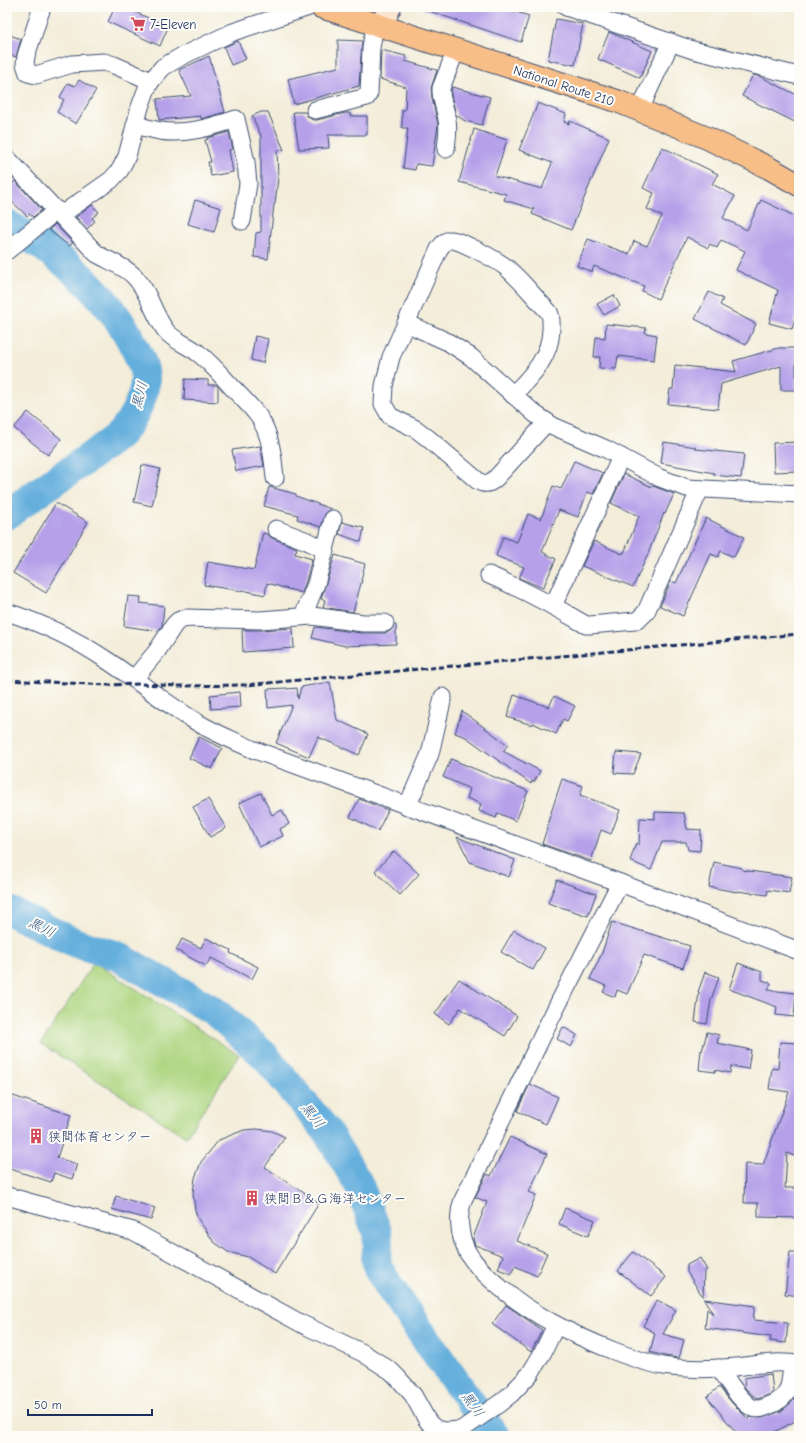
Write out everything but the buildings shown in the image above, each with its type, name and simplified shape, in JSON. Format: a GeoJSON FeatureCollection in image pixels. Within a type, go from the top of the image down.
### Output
{"type":"FeatureCollection","features":[{"type":"Feature","properties":{"kind":"highway","name":"National Route 210"},"geometry":{"type":"LineString","coordinates":[[321,7],[382,19],[456,50],[590,92],[680,126],[730,148],[799,185]]}},
{"type":"Feature","properties":{"kind":"street"},"geometry":{"type":"LineString","coordinates":[[42,7],[26,56],[25,64],[28,73],[36,75],[72,64],[104,62],[151,81]]}},
{"type":"Feature","properties":{"kind":"street"},"geometry":{"type":"LineString","coordinates":[[13,246],[57,213],[111,180],[120,170],[128,156],[135,125],[144,96],[151,81],[159,71],[172,61],[224,36],[246,27],[309,7]]}},
{"type":"Feature","properties":{"kind":"street"},"geometry":{"type":"LineString","coordinates":[[566,7],[693,50],[799,76]]}},
{"type":"Feature","properties":{"kind":"street"},"geometry":{"type":"LineString","coordinates":[[315,110],[367,97],[369,93],[372,36],[382,19]]}},
{"type":"Feature","properties":{"kind":"street"},"geometry":{"type":"LineString","coordinates":[[641,111],[646,96],[671,42]]}},
{"type":"Feature","properties":{"kind":"street"},"geometry":{"type":"LineString","coordinates":[[446,149],[448,127],[440,94],[456,50]]}},
{"type":"Feature","properties":{"kind":"street"},"geometry":{"type":"LineString","coordinates":[[135,125],[159,131],[180,131],[213,127],[236,119],[246,162],[248,184],[242,221]]}},
{"type":"Feature","properties":{"kind":"street"},"geometry":{"type":"LineString","coordinates":[[7,158],[97,254],[130,272],[135,277],[143,288],[170,336],[204,358],[253,409],[262,423],[270,441],[276,478]]}},
{"type":"Feature","properties":{"kind":"street"},"geometry":{"type":"LineString","coordinates":[[514,395],[537,369],[549,344],[551,320],[549,312],[507,268],[492,258],[450,240],[443,243],[389,363],[384,386],[383,404],[390,416],[425,435],[478,481],[485,484],[492,482],[547,422]]}},
{"type":"Feature","properties":{"kind":"street"},"geometry":{"type":"LineString","coordinates":[[406,323],[448,342],[471,357],[534,414],[553,426],[606,449],[660,478],[687,488],[799,494]]}},
{"type":"Feature","properties":{"kind":"street"},"geometry":{"type":"LineString","coordinates":[[553,606],[621,457]]}},
{"type":"Feature","properties":{"kind":"street"},"geometry":{"type":"LineString","coordinates":[[489,575],[519,588],[586,625],[635,621],[640,619],[646,612],[700,489]]}},
{"type":"Feature","properties":{"kind":"street"},"geometry":{"type":"LineString","coordinates":[[303,616],[312,596],[333,519]]}},
{"type":"Feature","properties":{"kind":"street"},"geometry":{"type":"LineString","coordinates":[[276,529],[325,550]]}},
{"type":"Feature","properties":{"kind":"street"},"geometry":{"type":"LineString","coordinates":[[7,612],[28,618],[65,636],[104,658],[177,710],[226,738],[276,759],[620,883],[799,951]]}},
{"type":"Feature","properties":{"kind":"street"},"geometry":{"type":"LineString","coordinates":[[134,679],[156,651],[174,624],[182,619],[260,620],[312,616],[363,623],[385,623]]}},
{"type":"Feature","properties":{"kind":"street"},"geometry":{"type":"LineString","coordinates":[[407,806],[430,754],[443,697]]}},
{"type":"Feature","properties":{"kind":"street"},"geometry":{"type":"LineString","coordinates":[[620,883],[549,1022],[463,1200],[460,1208],[459,1222],[462,1238],[467,1252],[480,1270],[523,1306],[556,1325],[639,1360],[662,1366],[683,1368],[718,1368],[775,1363],[796,1364],[789,1389],[779,1402],[760,1409],[754,1408],[745,1402],[718,1368]]}},
{"type":"Feature","properties":{"kind":"street"},"geometry":{"type":"LineString","coordinates":[[7,1196],[133,1231],[302,1324],[363,1353],[391,1371],[406,1386],[431,1425],[436,1429],[444,1431],[461,1430],[500,1403],[522,1384],[530,1374],[543,1352],[556,1325]]}},
{"type":"Feature","properties":{"kind":"green space"},"geometry":{"type":"Polygon","coordinates":[[[94,962],[239,1055],[186,1137],[41,1044],[94,962]]]}},
{"type":"Feature","properties":{"kind":"waterway","name":"黒川"},"geometry":{"type":"LineString","coordinates":[[7,224],[44,247],[96,291],[123,327],[134,346],[144,368],[145,377],[141,400],[125,429],[113,440],[7,515]]}},
{"type":"Feature","properties":{"kind":"waterway","name":"黒川"},"geometry":{"type":"LineString","coordinates":[[7,910],[76,943],[117,956],[162,981],[214,1011],[264,1055],[326,1130],[358,1183],[377,1232],[378,1243],[376,1258],[378,1268],[390,1288],[495,1436]]}},
{"type":"Feature","properties":{"kind":"railway"},"geometry":{"type":"LineString","coordinates":[[7,680],[108,685],[246,685],[799,634]]}},
{"type":"Feature","properties":{"kind":"place","name":"7-Eleven"},"geometry":{"type":"Point","coordinates":[138,24]}},
{"type":"Feature","properties":{"kind":"place","name":"狭間体育センター"},"geometry":{"type":"Point","coordinates":[36,1136]}},
{"type":"Feature","properties":{"kind":"place","name":"狭間Ｂ＆Ｇ海洋センター"},"geometry":{"type":"Point","coordinates":[252,1198]}}]}
